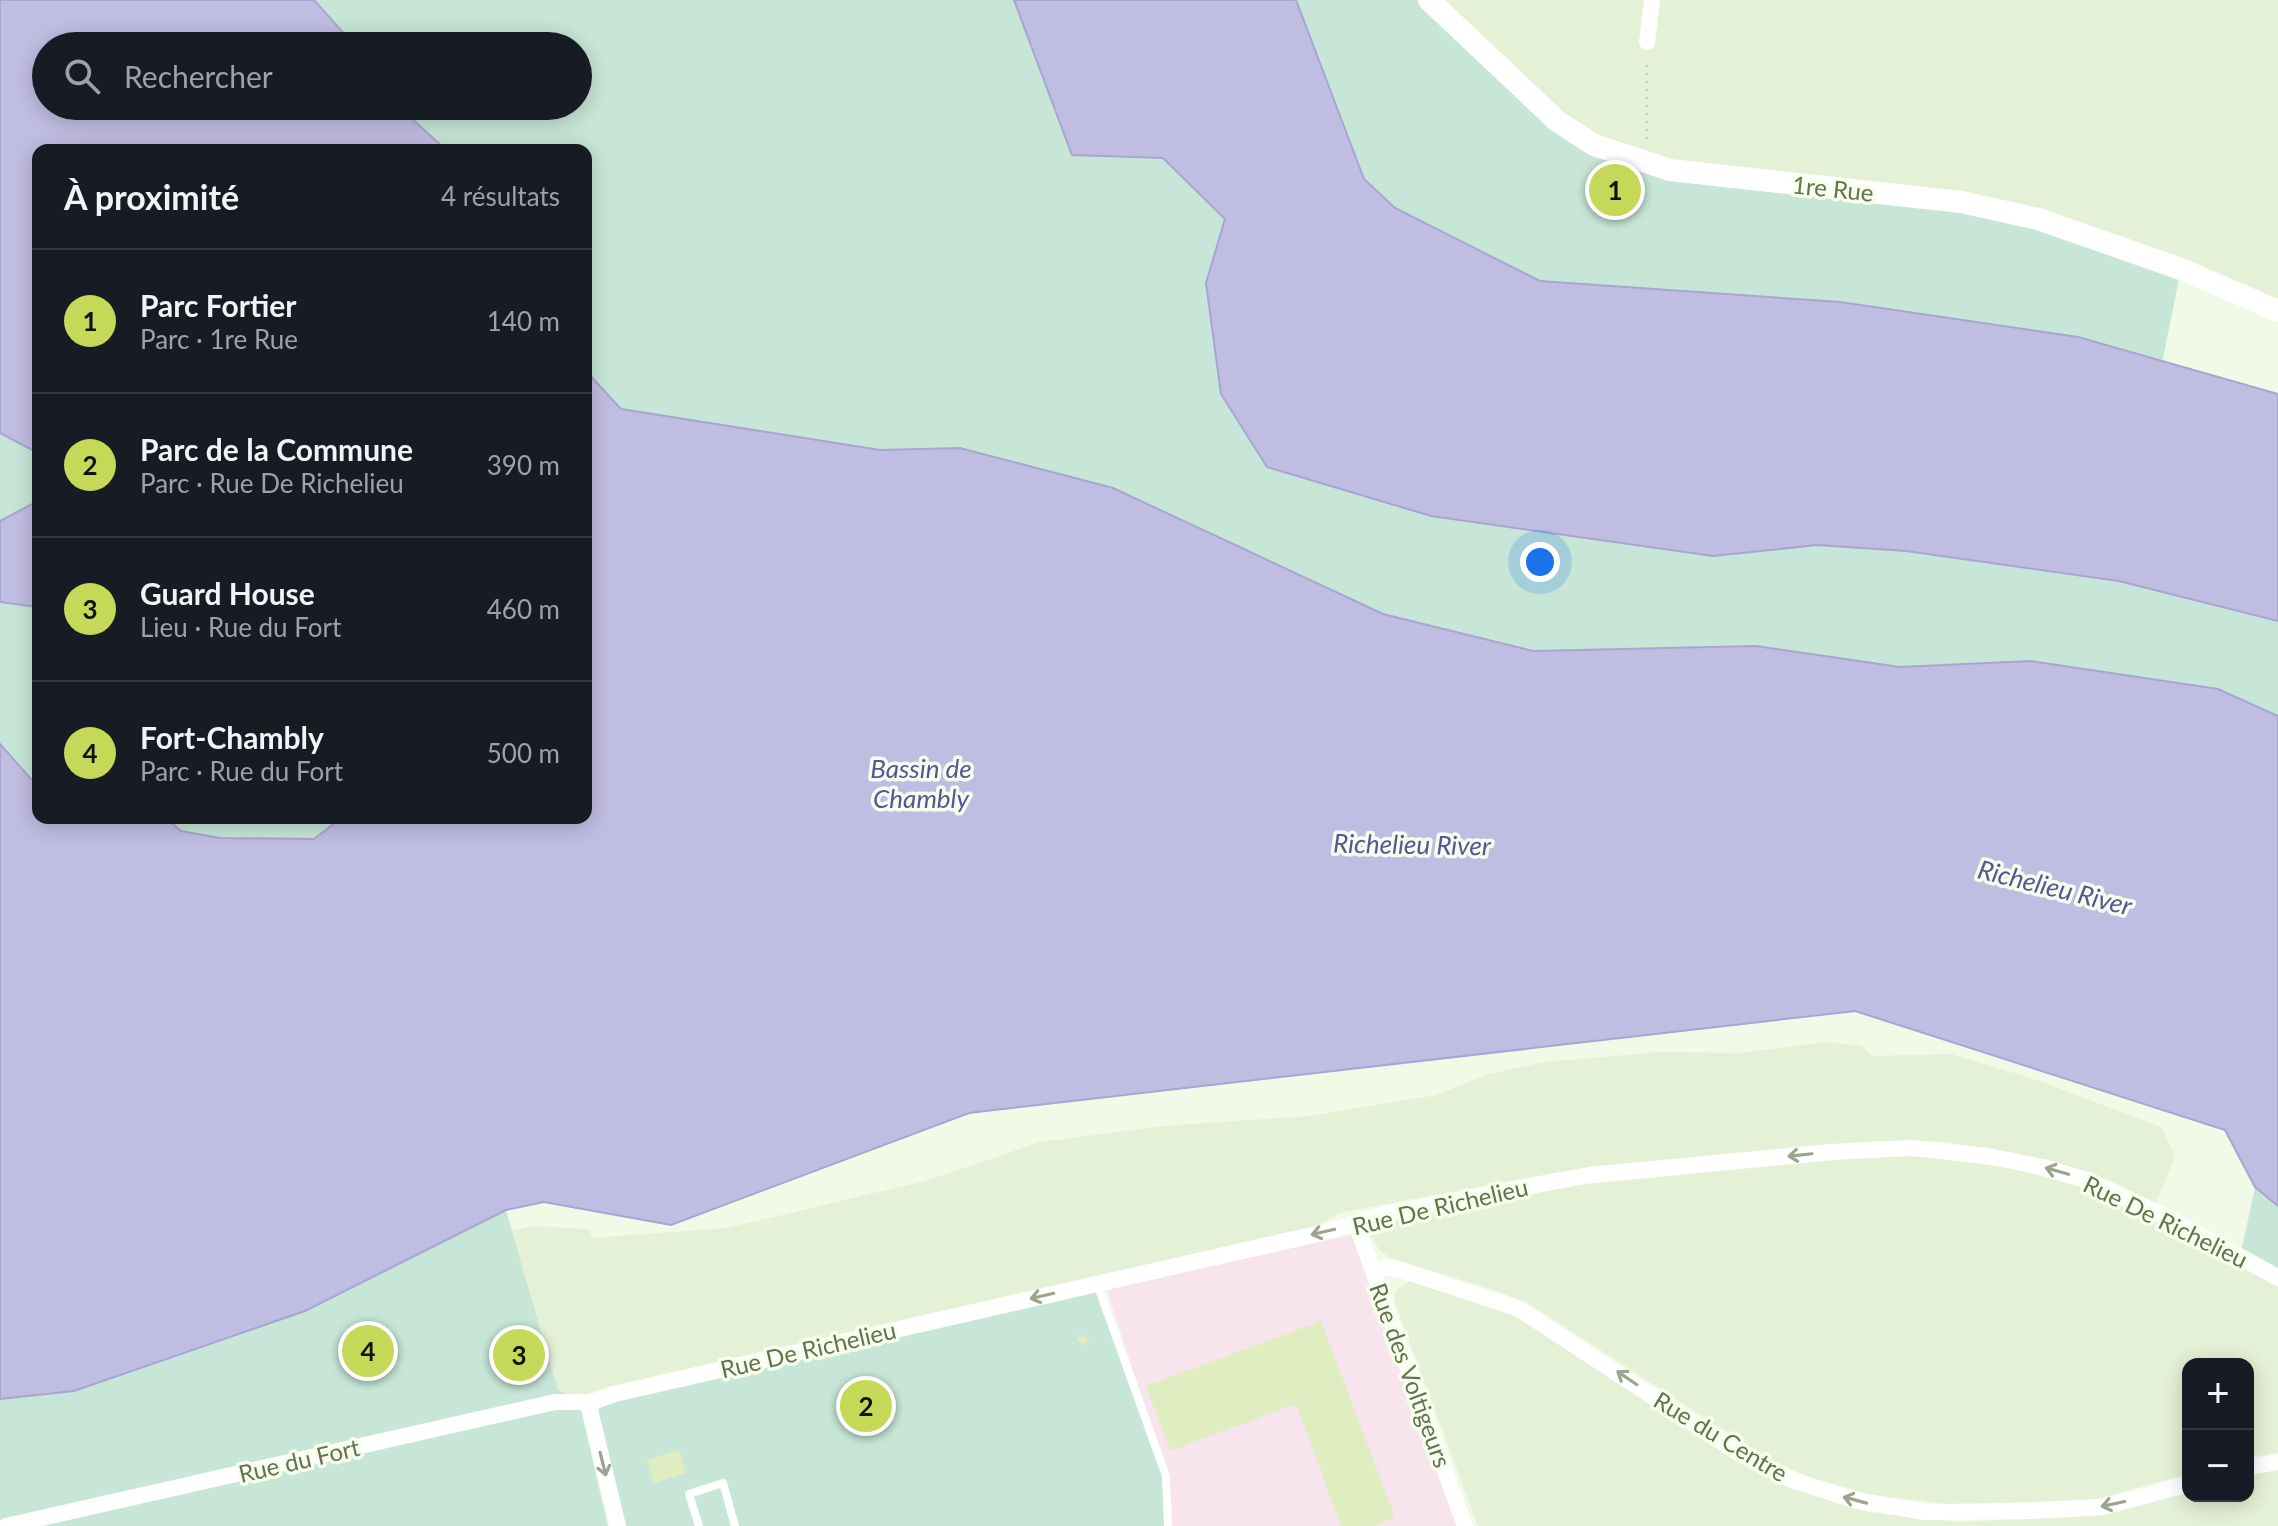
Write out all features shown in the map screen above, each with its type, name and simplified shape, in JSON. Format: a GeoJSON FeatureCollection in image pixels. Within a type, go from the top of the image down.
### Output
{"type":"FeatureCollection","features":[{"type":"Feature","properties":{"kind":"street","name":"1re Rue"},"geometry":{"type":"LineString","coordinates":[[1429,0],[1557,121],[1594,145],[1670,170],[1961,202],[2038,219],[2181,269],[2278,311]]}},
{"type":"Feature","properties":{"kind":"street"},"geometry":{"type":"LineString","coordinates":[[1647,42],[1652,0]]}},
{"type":"Feature","properties":{"kind":"street","name":"Rue De Richelieu"},"geometry":{"type":"LineString","coordinates":[[593,1402],[615,1394],[1397,1212],[1589,1175],[1861,1150],[1924,1148],[1987,1156],[2087,1180],[2173,1220],[2278,1278]]}},
{"type":"Feature","properties":{"kind":"street","name":"Rue des Voltigeurs"},"geometry":{"type":"LineString","coordinates":[[1356,1224],[1465,1526]]}},
{"type":"Feature","properties":{"kind":"street","name":"Rue du Centre"},"geometry":{"type":"LineString","coordinates":[[1373,1270],[1387,1267],[1401,1270],[1519,1309],[1740,1454],[1790,1479],[1853,1500],[1912,1511],[2016,1512],[2103,1507],[2182,1486]]}},
{"type":"Feature","properties":{"kind":"street","name":"Rue du Fort"},"geometry":{"type":"LineString","coordinates":[[6,1526],[555,1402],[593,1402]]}},
{"type":"Feature","properties":{"kind":"street"},"geometry":{"type":"LineString","coordinates":[[593,1402],[590,1410],[618,1526]]}},
{"type":"Feature","properties":{"kind":"street"},"geometry":{"type":"LineString","coordinates":[[2254,1466],[2278,1462]]}},
{"type":"Feature","properties":{"kind":"lane"},"geometry":{"type":"LineString","coordinates":[[1097,1283],[1166,1476],[1168,1526]]}},
{"type":"Feature","properties":{"kind":"lane"},"geometry":{"type":"LineString","coordinates":[[699,1526],[689,1494],[723,1483],[735,1526]]}},
{"type":"Feature","properties":{"kind":"path"},"geometry":{"type":"LineString","coordinates":[[1647,42],[1647,163]]}},
{"type":"Feature","properties":{"kind":"shaded area"},"geometry":{"type":"Polygon","coordinates":[[[314,0],[1014,0],[1072,155],[1163,158],[1225,220],[1206,283],[1221,394],[1267,467],[1431,516],[1713,556],[1817,545],[1906,551],[2119,581],[2278,621],[2278,716],[2218,689],[2030,661],[1900,667],[1756,646],[1533,651],[1383,614],[1113,488],[960,448],[880,450],[621,409],[592,378],[592,144],[439,144],[413,120],[592,120],[592,32],[343,32],[314,0]]]}},
{"type":"Feature","properties":{"kind":"shaded area"},"geometry":{"type":"Polygon","coordinates":[[[1296,0],[1429,0],[1561,124],[1647,163],[1961,202],[2181,269],[2162,363],[2078,337],[1540,281],[1395,208],[1364,178],[1296,0]]]}},
{"type":"Feature","properties":{"kind":"shaded area"},"geometry":{"type":"Polygon","coordinates":[[[1429,0],[2278,0],[2278,311],[2181,269],[1670,170],[1594,145],[1429,0]]]}},
{"type":"Feature","properties":{"kind":"shaded area"},"geometry":{"type":"Polygon","coordinates":[[[0,433],[32,452],[32,504],[0,521],[0,433]]]}},
{"type":"Feature","properties":{"kind":"shaded area"},"geometry":{"type":"Polygon","coordinates":[[[0,602],[32,606],[32,780],[0,744],[0,602]]]}},
{"type":"Feature","properties":{"kind":"shaded area"},"geometry":{"type":"Polygon","coordinates":[[[173,824],[333,824],[314,839],[220,838],[181,831],[173,824]]]}},
{"type":"Feature","properties":{"kind":"shaded area"},"geometry":{"type":"Polygon","coordinates":[[[1826,1042],[1862,1046],[1872,1056],[1951,1054],[2037,1080],[2161,1127],[2175,1156],[2156,1203],[2108,1180],[2057,1163],[1938,1141],[1874,1141],[1559,1172],[1338,1213],[1319,1225],[606,1387],[578,1397],[558,1390],[512,1231],[533,1226],[586,1229],[590,1230],[591,1238],[727,1228],[929,1180],[1040,1142],[1164,1126],[1310,1116],[1437,1095],[1485,1075],[1544,1062],[1659,1052],[1739,1053],[1826,1042]]]}},
{"type":"Feature","properties":{"kind":"shaded area"},"geometry":{"type":"Polygon","coordinates":[[[1913,1155],[2011,1168],[2087,1189],[2176,1231],[2278,1287],[2278,1453],[2254,1456],[2254,1358],[2182,1358],[2182,1476],[2096,1499],[1952,1505],[1874,1495],[1812,1478],[1765,1457],[1528,1303],[1391,1258],[1379,1250],[1369,1231],[1378,1223],[1569,1186],[1913,1155]]]}},
{"type":"Feature","properties":{"kind":"shaded area"},"geometry":{"type":"Polygon","coordinates":[[[2255,1187],[2278,1206],[2278,1268],[2242,1248],[2255,1187]]]}},
{"type":"Feature","properties":{"kind":"shaded area"},"geometry":{"type":"Polygon","coordinates":[[[506,1210],[558,1390],[578,1397],[608,1526],[0,1526],[0,1399],[74,1391],[304,1311],[506,1210]]]}},
{"type":"Feature","properties":{"kind":"shaded area"},"geometry":{"type":"Polygon","coordinates":[[[1360,1233],[1465,1526],[1172,1526],[1169,1479],[1107,1291],[1360,1233]]]}},
{"type":"Feature","properties":{"kind":"shaded area"},"geometry":{"type":"Polygon","coordinates":[[[1412,1280],[1509,1312],[1739,1462],[1795,1490],[1868,1512],[1956,1522],[2098,1516],[2182,1495],[2182,1502],[2254,1502],[2254,1474],[2278,1470],[2278,1526],[1478,1526],[1394,1300],[1396,1290],[1412,1280]]]}},
{"type":"Feature","properties":{"kind":"shaded area"},"geometry":{"type":"Polygon","coordinates":[[[1097,1283],[1166,1476],[1168,1526],[618,1526],[591,1404],[1097,1283]]]}},
{"type":"Feature","properties":{"kind":"water"},"geometry":{"type":"Polygon","coordinates":[[[0,0],[314,0],[343,32],[32,32],[32,120],[413,120],[439,144],[32,144],[32,450],[0,433],[0,0]]]}},
{"type":"Feature","properties":{"kind":"water"},"geometry":{"type":"Polygon","coordinates":[[[1014,0],[1296,0],[1364,179],[1395,208],[1540,281],[1840,302],[2078,337],[2278,394],[2278,621],[2119,581],[1906,551],[1817,545],[1713,556],[1431,516],[1267,467],[1221,394],[1206,283],[1225,219],[1163,158],[1072,155],[1014,0]]]}},
{"type":"Feature","properties":{"kind":"water","name":"Bassin de Chambly"},"geometry":{"type":"Polygon","coordinates":[[[592,378],[621,409],[880,450],[960,448],[1113,488],[1383,614],[1533,651],[1756,646],[1900,667],[2030,661],[2218,689],[2278,716],[2278,1206],[2255,1187],[2225,1130],[1855,1011],[969,1113],[671,1225],[544,1202],[506,1210],[305,1311],[74,1391],[0,1399],[0,744],[32,779],[32,824],[173,824],[181,831],[220,838],[314,839],[333,824],[592,824],[592,378]]]}},
{"type":"Feature","properties":{"kind":"water"},"geometry":{"type":"Polygon","coordinates":[[[32,504],[32,606],[0,602],[0,521],[32,504]]]}},
{"type":"Feature","properties":{"kind":"building"},"geometry":{"type":"Polygon","coordinates":[[[1321,1321],[1395,1517],[1374,1526],[1341,1526],[1296,1404],[1170,1451],[1146,1386],[1321,1321]]]}},
{"type":"Feature","properties":{"kind":"building"},"geometry":{"type":"Polygon","coordinates":[[[536,1331],[545,1368],[502,1379],[492,1343],[536,1331]]]}},
{"type":"Feature","properties":{"kind":"building"},"geometry":{"type":"Polygon","coordinates":[[[1080,1334],[1089,1339],[1085,1345],[1076,1340],[1080,1334]]]}},
{"type":"Feature","properties":{"kind":"building"},"geometry":{"type":"Polygon","coordinates":[[[679,1450],[686,1473],[654,1483],[647,1460],[679,1450]]]}},
{"type":"Feature","properties":{"kind":"place","name":"Parc Fortier"},"geometry":{"type":"Point","coordinates":[1615,190]}},
{"type":"Feature","properties":{"kind":"place","name":"Fort-Chambly"},"geometry":{"type":"Point","coordinates":[368,1351]}},
{"type":"Feature","properties":{"kind":"place","name":"Guard House"},"geometry":{"type":"Point","coordinates":[519,1355]}},
{"type":"Feature","properties":{"kind":"place","name":"Parc de la Commune"},"geometry":{"type":"Point","coordinates":[866,1406]}},
{"type":"Feature","properties":{"kind":"water label","name":"Richelieu River"},"geometry":{"type":"Point","coordinates":[1412,844]}},
{"type":"Feature","properties":{"kind":"water label","name":"Richelieu River"},"geometry":{"type":"Point","coordinates":[2055,887]}}]}
